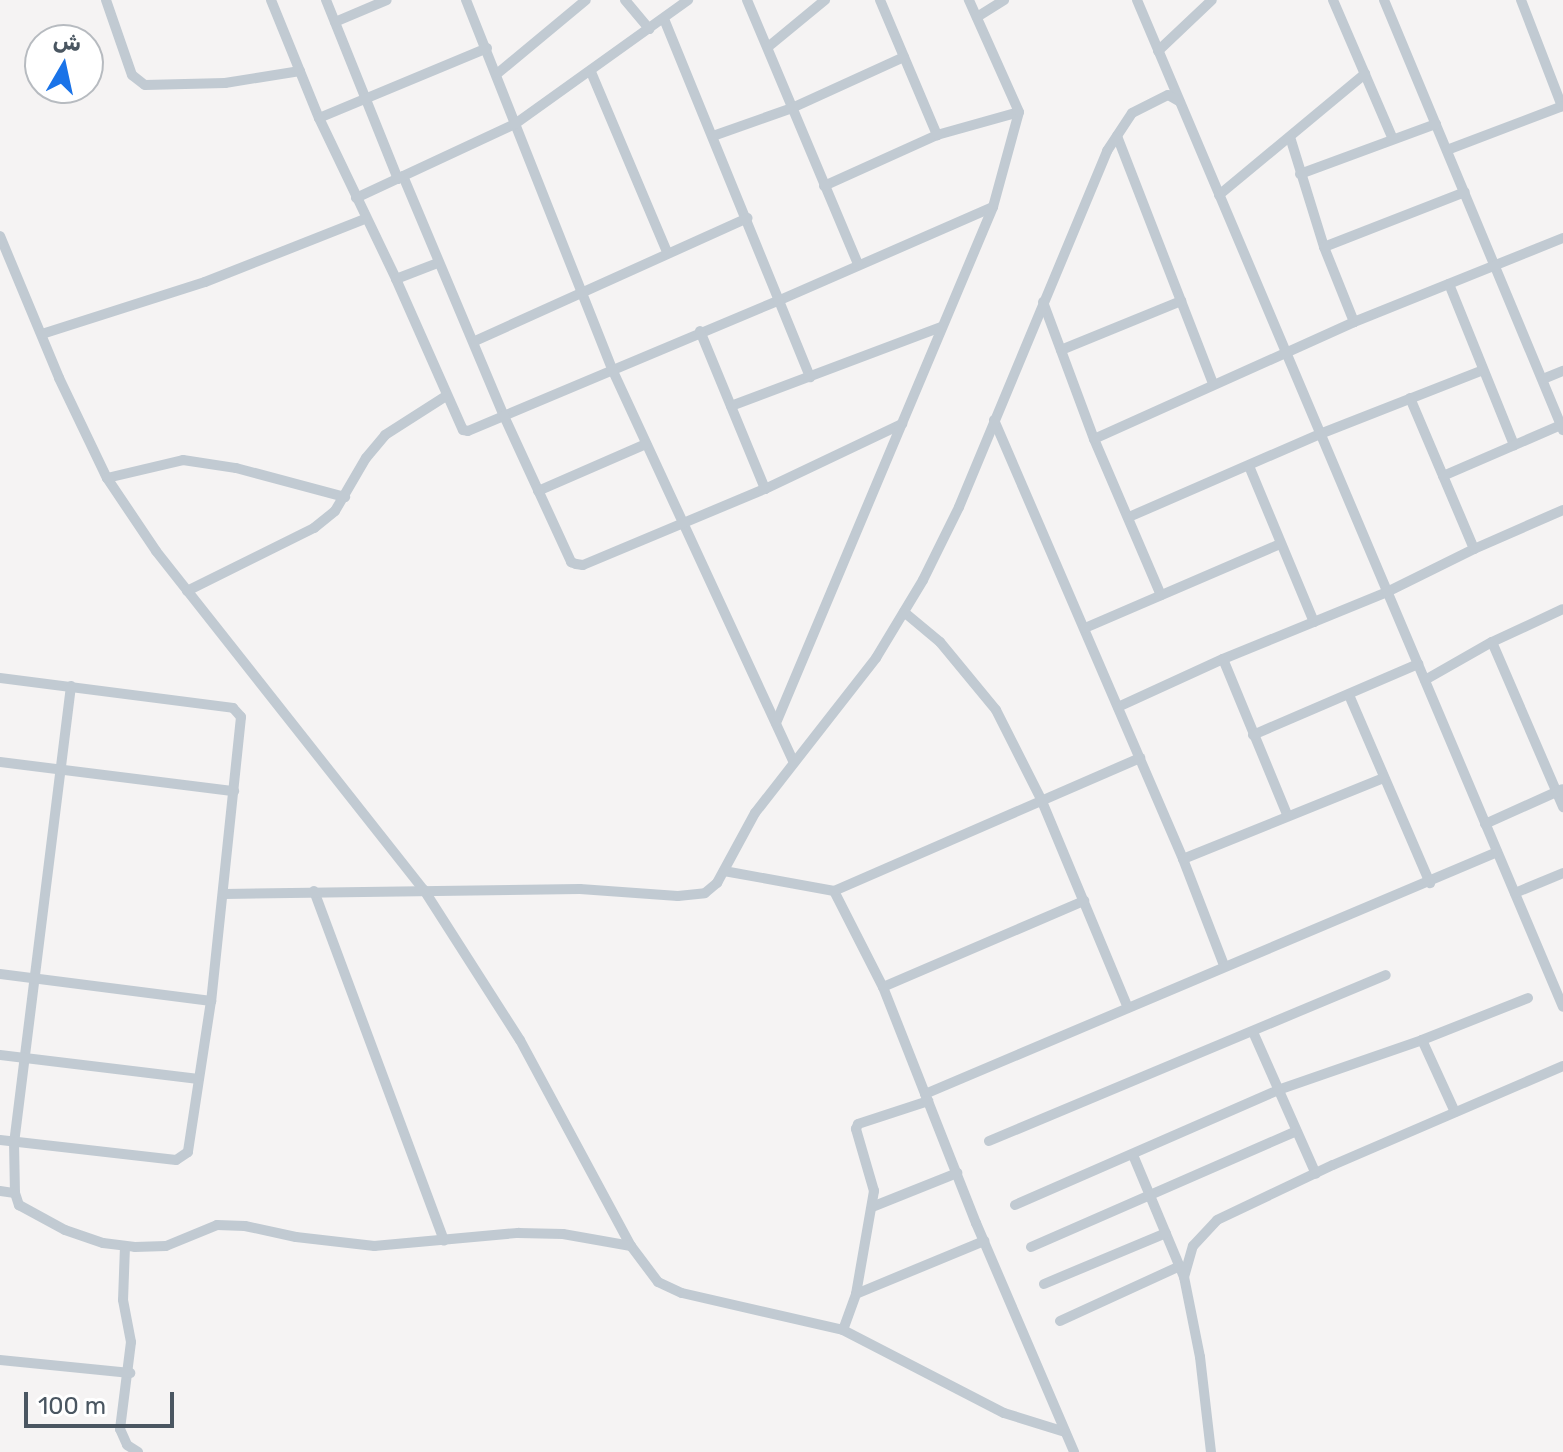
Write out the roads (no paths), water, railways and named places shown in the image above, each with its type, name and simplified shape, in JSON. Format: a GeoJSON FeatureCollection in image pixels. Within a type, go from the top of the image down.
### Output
{"type":"FeatureCollection","features":[{"type":"Feature","properties":{"kind":"street"},"geometry":{"type":"LineString","coordinates":[[106,0],[132,75],[145,85],[225,83],[300,71]]}},
{"type":"Feature","properties":{"kind":"street"},"geometry":{"type":"LineString","coordinates":[[271,0],[319,118],[396,279],[463,430],[468,431],[780,300],[993,207]]}},
{"type":"Feature","properties":{"kind":"street"},"geometry":{"type":"LineString","coordinates":[[326,0],[438,263],[475,341],[504,416],[571,562],[583,565],[765,489],[902,424]]}},
{"type":"Feature","properties":{"kind":"street"},"geometry":{"type":"LineString","coordinates":[[335,22],[387,0]]}},
{"type":"Feature","properties":{"kind":"street"},"geometry":{"type":"LineString","coordinates":[[466,0],[498,73],[515,124],[612,369],[793,761]]}},
{"type":"Feature","properties":{"kind":"street"},"geometry":{"type":"LineString","coordinates":[[498,73],[586,0]]}},
{"type":"Feature","properties":{"kind":"street"},"geometry":{"type":"LineString","coordinates":[[625,0],[649,29]]}},
{"type":"Feature","properties":{"kind":"street"},"geometry":{"type":"LineString","coordinates":[[356,198],[515,124],[688,0]]}},
{"type":"Feature","properties":{"kind":"street"},"geometry":{"type":"LineString","coordinates":[[747,0],[858,264]]}},
{"type":"Feature","properties":{"kind":"street"},"geometry":{"type":"LineString","coordinates":[[768,47],[825,0]]}},
{"type":"Feature","properties":{"kind":"street"},"geometry":{"type":"LineString","coordinates":[[880,0],[937,135]]}},
{"type":"Feature","properties":{"kind":"street"},"geometry":{"type":"LineString","coordinates":[[776,723],[993,207],[1019,112],[969,0]]}},
{"type":"Feature","properties":{"kind":"street"},"geometry":{"type":"LineString","coordinates":[[977,17],[1004,0]]}},
{"type":"Feature","properties":{"kind":"street"},"geometry":{"type":"LineString","coordinates":[[1137,0],[1563,1007]]}},
{"type":"Feature","properties":{"kind":"street"},"geometry":{"type":"LineString","coordinates":[[1158,51],[1212,0]]}},
{"type":"Feature","properties":{"kind":"street"},"geometry":{"type":"LineString","coordinates":[[1333,0],[1393,139]]}},
{"type":"Feature","properties":{"kind":"street"},"geometry":{"type":"LineString","coordinates":[[1385,0],[1562,427],[1443,476]]}},
{"type":"Feature","properties":{"kind":"street"},"geometry":{"type":"LineString","coordinates":[[1447,150],[1563,106],[1521,0]]}},
{"type":"Feature","properties":{"kind":"street"},"geometry":{"type":"LineString","coordinates":[[664,19],[810,377]]}},
{"type":"Feature","properties":{"kind":"street"},"geometry":{"type":"LineString","coordinates":[[319,118],[487,48]]}},
{"type":"Feature","properties":{"kind":"street"},"geometry":{"type":"LineString","coordinates":[[713,136],[792,108],[904,57]]}},
{"type":"Feature","properties":{"kind":"street"},"geometry":{"type":"LineString","coordinates":[[591,72],[667,252]]}},
{"type":"Feature","properties":{"kind":"street"},"geometry":{"type":"LineString","coordinates":[[1219,195],[1365,74]]}},
{"type":"Feature","properties":{"kind":"street"},"geometry":{"type":"LineString","coordinates":[[224,894],[580,889],[678,896],[705,893],[724,871],[755,813],[793,761],[837,712],[904,612],[959,507],[1043,302],[1117,136],[1132,113],[1149,102],[1168,95],[1179,101]]}},
{"type":"Feature","properties":{"kind":"street"},"geometry":{"type":"LineString","coordinates":[[824,186],[937,135],[1019,112]]}},
{"type":"Feature","properties":{"kind":"street"},"geometry":{"type":"LineString","coordinates":[[1300,174],[1436,124]]}},
{"type":"Feature","properties":{"kind":"street"},"geometry":{"type":"LineString","coordinates":[[1117,136],[1213,384]]}},
{"type":"Feature","properties":{"kind":"street"},"geometry":{"type":"LineString","coordinates":[[1290,137],[1324,247],[1354,322]]}},
{"type":"Feature","properties":{"kind":"street"},"geometry":{"type":"LineString","coordinates":[[1324,247],[1465,192]]}},
{"type":"Feature","properties":{"kind":"street"},"geometry":{"type":"LineString","coordinates":[[475,341],[747,218]]}},
{"type":"Feature","properties":{"kind":"street"},"geometry":{"type":"LineString","coordinates":[[42,334],[205,282],[365,219]]}},
{"type":"Feature","properties":{"kind":"street"},"geometry":{"type":"LineString","coordinates":[[0,236],[107,478],[187,591],[424,890],[520,1040],[631,1246],[658,1282],[682,1293],[843,1330],[1004,1413],[1065,1432]]}},
{"type":"Feature","properties":{"kind":"street"},"geometry":{"type":"LineString","coordinates":[[1094,439],[1354,322],[1563,238]]}},
{"type":"Feature","properties":{"kind":"street"},"geometry":{"type":"LineString","coordinates":[[396,279],[438,263]]}},
{"type":"Feature","properties":{"kind":"street"},"geometry":{"type":"LineString","coordinates":[[1449,284],[1514,445]]}},
{"type":"Feature","properties":{"kind":"street"},"geometry":{"type":"LineString","coordinates":[[1061,350],[1181,301]]}},
{"type":"Feature","properties":{"kind":"street"},"geometry":{"type":"LineString","coordinates":[[1043,302],[1094,439],[1161,595]]}},
{"type":"Feature","properties":{"kind":"street"},"geometry":{"type":"LineString","coordinates":[[731,406],[941,327]]}},
{"type":"Feature","properties":{"kind":"street"},"geometry":{"type":"LineString","coordinates":[[700,331],[765,489]]}},
{"type":"Feature","properties":{"kind":"street"},"geometry":{"type":"LineString","coordinates":[[1129,517],[1320,434],[1483,370]]}},
{"type":"Feature","properties":{"kind":"street"},"geometry":{"type":"LineString","coordinates":[[1543,379],[1563,371]]}},
{"type":"Feature","properties":{"kind":"street"},"geometry":{"type":"LineString","coordinates":[[187,591],[314,528],[345,497],[366,458],[385,435],[446,396]]}},
{"type":"Feature","properties":{"kind":"street"},"geometry":{"type":"LineString","coordinates":[[1410,398],[1474,549]]}},
{"type":"Feature","properties":{"kind":"street"},"geometry":{"type":"LineString","coordinates":[[994,420],[1183,859],[1224,965]]}},
{"type":"Feature","properties":{"kind":"street"},"geometry":{"type":"LineString","coordinates":[[538,491],[646,444]]}},
{"type":"Feature","properties":{"kind":"street"},"geometry":{"type":"LineString","coordinates":[[107,478],[183,460],[236,468],[345,497]]}},
{"type":"Feature","properties":{"kind":"street"},"geometry":{"type":"LineString","coordinates":[[1249,466],[1314,622]]}},
{"type":"Feature","properties":{"kind":"street"},"geometry":{"type":"LineString","coordinates":[[1118,707],[1223,659],[1387,592],[1563,510]]}},
{"type":"Feature","properties":{"kind":"street"},"geometry":{"type":"LineString","coordinates":[[1085,628],[1280,544]]}},
{"type":"Feature","properties":{"kind":"street"},"geometry":{"type":"LineString","coordinates":[[1425,680],[1492,642],[1563,609]]}},
{"type":"Feature","properties":{"kind":"street"},"geometry":{"type":"LineString","coordinates":[[904,612],[940,642],[996,710],[1041,799],[1128,1008]]}},
{"type":"Feature","properties":{"kind":"street"},"geometry":{"type":"LineString","coordinates":[[1492,642],[1560,790],[1563,807]]}},
{"type":"Feature","properties":{"kind":"street"},"geometry":{"type":"LineString","coordinates":[[1223,659],[1287,814]]}},
{"type":"Feature","properties":{"kind":"street"},"geometry":{"type":"LineString","coordinates":[[1253,735],[1418,664]]}},
{"type":"Feature","properties":{"kind":"street"},"geometry":{"type":"LineString","coordinates":[[0,678],[239,711],[224,894],[188,1152],[184,1158],[176,1160],[0,1140]]}},
{"type":"Feature","properties":{"kind":"street"},"geometry":{"type":"LineString","coordinates":[[71,686],[14,1142],[15,1193],[19,1205],[65,1230],[103,1243],[125,1246],[166,1246],[217,1225],[245,1226],[296,1237],[374,1246],[548,1234],[631,1246]]}},
{"type":"Feature","properties":{"kind":"street"},"geometry":{"type":"LineString","coordinates":[[1349,695],[1430,883]]}},
{"type":"Feature","properties":{"kind":"street"},"geometry":{"type":"LineString","coordinates":[[724,871],[834,891],[1140,758]]}},
{"type":"Feature","properties":{"kind":"street"},"geometry":{"type":"LineString","coordinates":[[0,762],[234,791]]}},
{"type":"Feature","properties":{"kind":"street"},"geometry":{"type":"LineString","coordinates":[[1183,859],[1287,814],[1383,778]]}},
{"type":"Feature","properties":{"kind":"street"},"geometry":{"type":"LineString","coordinates":[[1485,824],[1560,790]]}},
{"type":"Feature","properties":{"kind":"street"},"geometry":{"type":"LineString","coordinates":[[843,1330],[856,1294],[874,1191],[856,1129],[858,1124],[927,1097],[1224,965],[1430,883],[1497,852]]}},
{"type":"Feature","properties":{"kind":"street"},"geometry":{"type":"LineString","coordinates":[[1515,893],[1563,873]]}},
{"type":"Feature","properties":{"kind":"street"},"geometry":{"type":"LineString","coordinates":[[314,891],[444,1241]]}},
{"type":"Feature","properties":{"kind":"street"},"geometry":{"type":"LineString","coordinates":[[834,891],[883,987],[984,1241],[1074,1452]]}},
{"type":"Feature","properties":{"kind":"street"},"geometry":{"type":"LineString","coordinates":[[883,987],[1084,901]]}},
{"type":"Feature","properties":{"kind":"street"},"geometry":{"type":"LineString","coordinates":[[0,974],[211,1001]]}},
{"type":"Feature","properties":{"kind":"street"},"geometry":{"type":"LineString","coordinates":[[989,1141],[1386,975]]}},
{"type":"Feature","properties":{"kind":"street"},"geometry":{"type":"LineString","coordinates":[[1015,1205],[1278,1090],[1422,1040],[1528,998]]}},
{"type":"Feature","properties":{"kind":"street"},"geometry":{"type":"LineString","coordinates":[[1253,1032],[1316,1174]]}},
{"type":"Feature","properties":{"kind":"street"},"geometry":{"type":"LineString","coordinates":[[1422,1040],[1455,1112]]}},
{"type":"Feature","properties":{"kind":"street"},"geometry":{"type":"LineString","coordinates":[[0,1055],[199,1079]]}},
{"type":"Feature","properties":{"kind":"street"},"geometry":{"type":"LineString","coordinates":[[1060,1321],[1182,1272],[1193,1246],[1217,1220],[1563,1066]]}},
{"type":"Feature","properties":{"kind":"street"},"geometry":{"type":"LineString","coordinates":[[1031,1247],[1296,1131]]}},
{"type":"Feature","properties":{"kind":"street"},"geometry":{"type":"LineString","coordinates":[[1133,1155],[1182,1272],[1200,1357],[1211,1452]]}},
{"type":"Feature","properties":{"kind":"street"},"geometry":{"type":"LineString","coordinates":[[872,1207],[957,1173]]}},
{"type":"Feature","properties":{"kind":"street"},"geometry":{"type":"LineString","coordinates":[[0,1191],[15,1193]]}},
{"type":"Feature","properties":{"kind":"street"},"geometry":{"type":"LineString","coordinates":[[1044,1284],[1166,1233]]}},
{"type":"Feature","properties":{"kind":"street"},"geometry":{"type":"LineString","coordinates":[[856,1294],[984,1241]]}},
{"type":"Feature","properties":{"kind":"street"},"geometry":{"type":"LineString","coordinates":[[125,1246],[123,1300],[131,1342],[130,1373],[120,1429],[127,1445],[138,1452]]}},
{"type":"Feature","properties":{"kind":"street"},"geometry":{"type":"LineString","coordinates":[[0,1360],[130,1373]]}}]}
